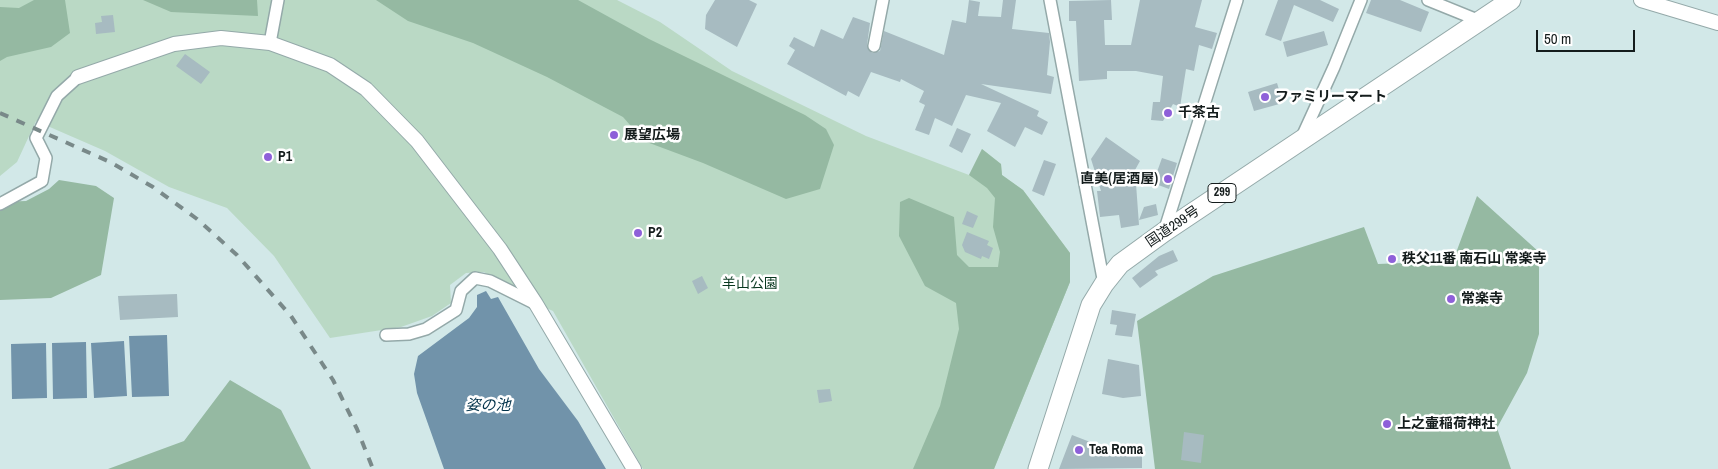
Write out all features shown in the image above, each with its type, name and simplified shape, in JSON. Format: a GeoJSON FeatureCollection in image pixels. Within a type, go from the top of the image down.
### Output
{"type":"FeatureCollection","features":[{"type":"Feature","properties":{"kind":"highway","name":"国道299号"},"geometry":{"type":"LineString","coordinates":[[1038,469],[1091,305],[1104,284],[1120,264],[1164,232],[1511,0]]}},
{"type":"Feature","properties":{"kind":"street"},"geometry":{"type":"LineString","coordinates":[[270,43],[278,0]]}},
{"type":"Feature","properties":{"kind":"street"},"geometry":{"type":"LineString","coordinates":[[874,46],[883,0]]}},
{"type":"Feature","properties":{"kind":"street"},"geometry":{"type":"LineString","coordinates":[[1050,0],[1104,284]]}},
{"type":"Feature","properties":{"kind":"street"},"geometry":{"type":"LineString","coordinates":[[1164,232],[1237,0]]}},
{"type":"Feature","properties":{"kind":"street"},"geometry":{"type":"LineString","coordinates":[[1299,143],[1334,67],[1361,0]]}},
{"type":"Feature","properties":{"kind":"street"},"geometry":{"type":"LineString","coordinates":[[1428,0],[1480,21]]}},
{"type":"Feature","properties":{"kind":"street"},"geometry":{"type":"LineString","coordinates":[[1641,0],[1718,23]]}},
{"type":"Feature","properties":{"kind":"street"},"geometry":{"type":"LineString","coordinates":[[0,204],[42,181],[46,158],[36,138],[57,96],[78,77],[174,44],[221,38],[270,43],[330,65],[366,89],[393,115],[417,141],[500,249],[536,304],[634,469]]}},
{"type":"Feature","properties":{"kind":"street"},"geometry":{"type":"LineString","coordinates":[[386,336],[409,334],[426,329],[456,310],[461,291],[475,278],[490,281],[536,304]]}},
{"type":"Feature","properties":{"kind":"green space","name":"羊山公園"},"geometry":{"type":"Polygon","coordinates":[[[0,0],[617,0],[660,22],[732,71],[866,136],[969,175],[982,149],[1001,164],[1002,175],[1023,190],[1070,253],[1070,282],[994,469],[643,469],[553,311],[521,297],[484,272],[466,273],[450,285],[451,303],[432,316],[401,327],[330,338],[274,256],[227,208],[169,187],[105,151],[36,121],[17,162],[0,176],[0,0]]]}},
{"type":"Feature","properties":{"kind":"green space"},"geometry":{"type":"Polygon","coordinates":[[[34,0],[65,0],[70,33],[51,47],[7,57],[0,61],[0,7],[19,8],[34,0]]]}},
{"type":"Feature","properties":{"kind":"green space"},"geometry":{"type":"Polygon","coordinates":[[[143,0],[257,0],[258,16],[171,12],[143,0]]]}},
{"type":"Feature","properties":{"kind":"green space"},"geometry":{"type":"Polygon","coordinates":[[[376,0],[578,0],[649,39],[805,115],[826,129],[834,145],[820,189],[786,199],[703,163],[644,141],[623,117],[547,77],[473,43],[408,21],[376,0]]]}},
{"type":"Feature","properties":{"kind":"green space"},"geometry":{"type":"Polygon","coordinates":[[[982,149],[1001,164],[1002,175],[1023,190],[1070,253],[1070,282],[994,469],[913,469],[940,406],[959,329],[956,303],[925,286],[899,236],[900,202],[909,198],[954,217],[957,255],[969,267],[998,267],[1000,252],[993,227],[995,198],[987,188],[969,175],[982,149]]]}},
{"type":"Feature","properties":{"kind":"green space"},"geometry":{"type":"Polygon","coordinates":[[[59,180],[96,186],[114,198],[101,275],[51,298],[0,300],[0,202],[26,201],[49,189],[59,180]]]}},
{"type":"Feature","properties":{"kind":"green space"},"geometry":{"type":"Polygon","coordinates":[[[1477,196],[1539,252],[1539,334],[1527,373],[1497,428],[1511,469],[1155,469],[1137,321],[1213,276],[1364,227],[1378,264],[1453,261],[1477,196]]]}},
{"type":"Feature","properties":{"kind":"green space"},"geometry":{"type":"Polygon","coordinates":[[[230,380],[281,410],[311,469],[108,469],[184,441],[230,380]]]}},
{"type":"Feature","properties":{"kind":"water","name":"姿の池"},"geometry":{"type":"Polygon","coordinates":[[[486,291],[491,299],[498,297],[539,369],[578,421],[606,469],[444,469],[417,393],[414,374],[418,356],[469,318],[477,307],[477,295],[486,291]]]}},
{"type":"Feature","properties":{"kind":"water"},"geometry":{"type":"Polygon","coordinates":[[[167,335],[169,396],[132,397],[129,336],[167,335]]]}},
{"type":"Feature","properties":{"kind":"water"},"geometry":{"type":"Polygon","coordinates":[[[124,341],[127,396],[94,398],[91,343],[124,341]]]}},
{"type":"Feature","properties":{"kind":"water"},"geometry":{"type":"Polygon","coordinates":[[[86,342],[87,398],[53,399],[52,343],[86,342]]]}},
{"type":"Feature","properties":{"kind":"water"},"geometry":{"type":"Polygon","coordinates":[[[46,343],[47,398],[12,399],[11,344],[46,343]]]}},
{"type":"Feature","properties":{"kind":"building"},"geometry":{"type":"Polygon","coordinates":[[[715,0],[749,0],[757,4],[737,47],[705,29],[706,15],[715,0]]]}},
{"type":"Feature","properties":{"kind":"building"},"geometry":{"type":"Polygon","coordinates":[[[969,0],[980,2],[978,16],[1001,17],[1003,0],[1016,0],[1012,29],[1049,33],[1047,75],[1054,77],[1051,94],[981,84],[1039,111],[1037,116],[1048,122],[1042,135],[1025,127],[1015,147],[987,131],[1001,103],[966,95],[952,126],[935,118],[929,135],[915,130],[925,105],[919,102],[924,91],[901,79],[900,82],[871,72],[859,97],[848,91],[846,96],[787,64],[795,50],[789,46],[794,37],[814,47],[821,29],[843,39],[853,17],[870,23],[867,45],[872,53],[880,51],[884,31],[944,55],[952,20],[966,23],[969,0]]]}},
{"type":"Feature","properties":{"kind":"building"},"geometry":{"type":"Polygon","coordinates":[[[1111,0],[1112,20],[1104,20],[1105,45],[1131,45],[1140,0],[1202,0],[1195,27],[1217,33],[1212,49],[1199,45],[1194,71],[1186,69],[1180,107],[1173,104],[1163,121],[1151,120],[1153,102],[1160,102],[1163,76],[1136,71],[1107,71],[1107,79],[1079,81],[1076,21],[1069,21],[1069,1],[1111,0]]]}},
{"type":"Feature","properties":{"kind":"building"},"geometry":{"type":"Polygon","coordinates":[[[1278,0],[1320,0],[1339,9],[1333,22],[1294,5],[1281,41],[1265,35],[1278,0]]]}},
{"type":"Feature","properties":{"kind":"building"},"geometry":{"type":"Polygon","coordinates":[[[1371,0],[1400,0],[1429,12],[1421,32],[1366,13],[1371,0]]]}},
{"type":"Feature","properties":{"kind":"building"},"geometry":{"type":"Polygon","coordinates":[[[113,15],[115,32],[96,34],[95,23],[102,22],[101,16],[113,15]]]}},
{"type":"Feature","properties":{"kind":"building"},"geometry":{"type":"Polygon","coordinates":[[[1324,31],[1328,45],[1287,57],[1283,42],[1324,31]]]}},
{"type":"Feature","properties":{"kind":"building"},"geometry":{"type":"Polygon","coordinates":[[[185,54],[210,72],[201,84],[176,66],[185,54]]]}},
{"type":"Feature","properties":{"kind":"building","name":"ファミリーマート"},"geometry":{"type":"Polygon","coordinates":[[[1277,83],[1283,103],[1254,111],[1248,92],[1277,83]]]}},
{"type":"Feature","properties":{"kind":"building"},"geometry":{"type":"Polygon","coordinates":[[[957,128],[971,134],[962,153],[949,146],[957,128]]]}},
{"type":"Feature","properties":{"kind":"building"},"geometry":{"type":"Polygon","coordinates":[[[1106,137],[1140,161],[1135,170],[1139,225],[1121,228],[1119,215],[1100,217],[1097,191],[1101,191],[1091,159],[1106,137]]]}},
{"type":"Feature","properties":{"kind":"building"},"geometry":{"type":"Polygon","coordinates":[[[1162,158],[1177,163],[1169,189],[1153,183],[1162,158]]]}},
{"type":"Feature","properties":{"kind":"building"},"geometry":{"type":"Polygon","coordinates":[[[1044,160],[1056,164],[1044,196],[1032,191],[1044,160]]]}},
{"type":"Feature","properties":{"kind":"building"},"geometry":{"type":"Polygon","coordinates":[[[1156,204],[1158,215],[1139,220],[1144,207],[1156,204]]]}},
{"type":"Feature","properties":{"kind":"building"},"geometry":{"type":"Polygon","coordinates":[[[967,211],[978,216],[973,228],[962,224],[967,211]]]}},
{"type":"Feature","properties":{"kind":"building"},"geometry":{"type":"Polygon","coordinates":[[[967,232],[989,241],[987,245],[993,248],[989,259],[982,256],[981,259],[965,252],[962,245],[967,232]]]}},
{"type":"Feature","properties":{"kind":"building"},"geometry":{"type":"Polygon","coordinates":[[[1173,250],[1178,261],[1155,271],[1158,275],[1140,288],[1132,278],[1159,256],[1173,250]]]}},
{"type":"Feature","properties":{"kind":"building"},"geometry":{"type":"Polygon","coordinates":[[[702,276],[708,288],[698,294],[692,281],[702,276]]]}},
{"type":"Feature","properties":{"kind":"building"},"geometry":{"type":"Polygon","coordinates":[[[177,294],[178,317],[120,320],[118,296],[177,294]]]}},
{"type":"Feature","properties":{"kind":"building"},"geometry":{"type":"Polygon","coordinates":[[[1112,310],[1136,314],[1132,337],[1115,335],[1117,325],[1110,324],[1112,310]]]}},
{"type":"Feature","properties":{"kind":"building"},"geometry":{"type":"Polygon","coordinates":[[[1108,359],[1139,365],[1141,396],[1123,398],[1102,394],[1108,359]]]}},
{"type":"Feature","properties":{"kind":"building"},"geometry":{"type":"Polygon","coordinates":[[[830,389],[832,401],[819,403],[817,390],[830,389]]]}},
{"type":"Feature","properties":{"kind":"building"},"geometry":{"type":"Polygon","coordinates":[[[1184,432],[1204,435],[1201,463],[1181,460],[1184,432]]]}},
{"type":"Feature","properties":{"kind":"building"},"geometry":{"type":"Polygon","coordinates":[[[1072,435],[1098,445],[1094,456],[1130,455],[1130,451],[1142,451],[1142,468],[1059,469],[1072,435]]]}},
{"type":"Feature","properties":{"kind":"railway"},"geometry":{"type":"LineString","coordinates":[[0,113],[110,162],[153,187],[197,219],[237,255],[291,316],[333,380],[357,429],[373,469]]}},
{"type":"Feature","properties":{"kind":"place","name":"ファミリーマート"},"geometry":{"type":"Point","coordinates":[1265,97]}},
{"type":"Feature","properties":{"kind":"place","name":"千茶古"},"geometry":{"type":"Point","coordinates":[1168,113]}},
{"type":"Feature","properties":{"kind":"place","name":"展望広場"},"geometry":{"type":"Point","coordinates":[614,135]}},
{"type":"Feature","properties":{"kind":"place","name":"P1"},"geometry":{"type":"Point","coordinates":[268,157]}},
{"type":"Feature","properties":{"kind":"place","name":"直美(居酒屋)"},"geometry":{"type":"Point","coordinates":[1168,179]}},
{"type":"Feature","properties":{"kind":"place","name":"P2"},"geometry":{"type":"Point","coordinates":[638,233]}},
{"type":"Feature","properties":{"kind":"place","name":"秩父11番 南石山 常楽寺"},"geometry":{"type":"Point","coordinates":[1392,259]}},
{"type":"Feature","properties":{"kind":"place","name":"常楽寺"},"geometry":{"type":"Point","coordinates":[1451,299]}},
{"type":"Feature","properties":{"kind":"place","name":"上之壷稲荷神社"},"geometry":{"type":"Point","coordinates":[1387,424]}},
{"type":"Feature","properties":{"kind":"place","name":"Tea Roma"},"geometry":{"type":"Point","coordinates":[1079,450]}}]}
